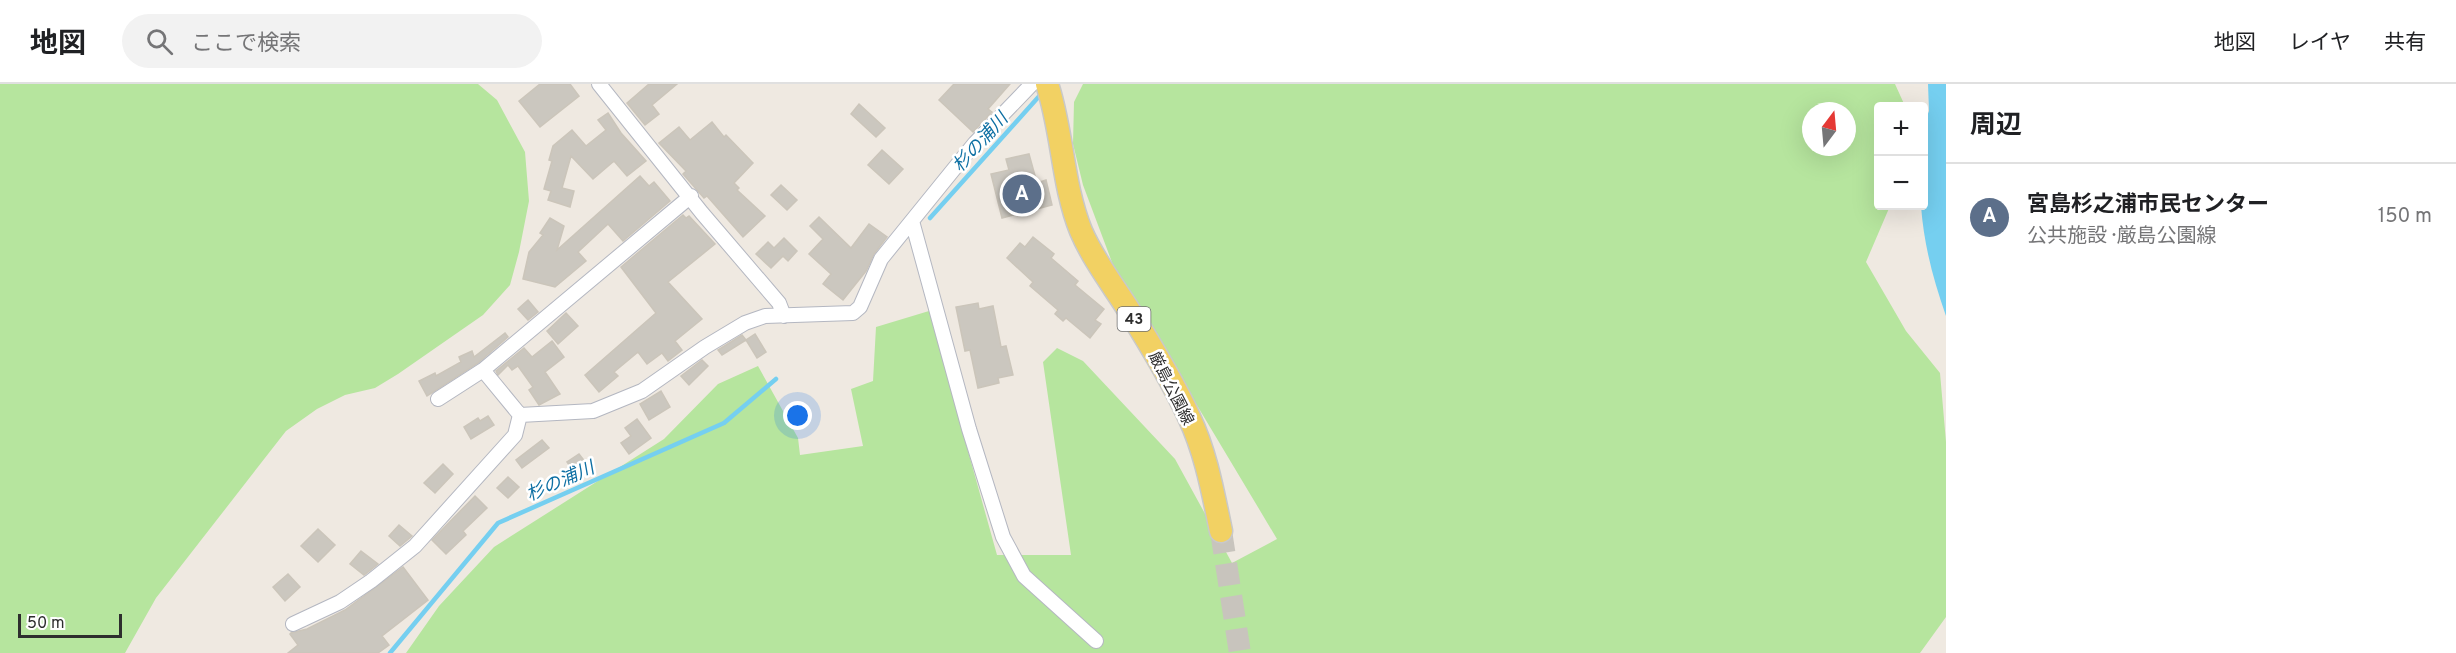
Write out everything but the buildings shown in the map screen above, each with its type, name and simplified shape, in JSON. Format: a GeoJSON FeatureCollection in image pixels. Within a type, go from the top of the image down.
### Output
{"type":"FeatureCollection","features":[{"type":"Feature","properties":{"kind":"main road","name":"厳島公園線"},"geometry":{"type":"LineString","coordinates":[[1047,84],[1054,105],[1074,210],[1082,232],[1092,254],[1159,359],[1190,418],[1207,469],[1221,531]]}},
{"type":"Feature","properties":{"kind":"street"},"geometry":{"type":"LineString","coordinates":[[599,84],[779,303],[784,316]]}},
{"type":"Feature","properties":{"kind":"street"},"geometry":{"type":"LineString","coordinates":[[520,416],[593,411],[642,392],[705,347],[745,323],[765,316],[853,313],[860,307],[881,259],[975,143],[1032,84]]}},
{"type":"Feature","properties":{"kind":"street"},"geometry":{"type":"LineString","coordinates":[[438,399],[483,370],[691,196]]}},
{"type":"Feature","properties":{"kind":"street"},"geometry":{"type":"LineString","coordinates":[[912,221],[969,429],[1004,537],[1024,576],[1095,641]]}},
{"type":"Feature","properties":{"kind":"street"},"geometry":{"type":"LineString","coordinates":[[483,370],[520,416]]}},
{"type":"Feature","properties":{"kind":"street"},"geometry":{"type":"LineString","coordinates":[[293,624],[340,602],[415,546],[515,435],[520,416]]}},
{"type":"Feature","properties":{"kind":"green space"},"geometry":{"type":"Polygon","coordinates":[[[0,84],[478,84],[497,100],[525,152],[529,201],[510,285],[483,315],[398,374],[375,388],[345,395],[317,409],[286,431],[156,598],[125,653],[0,653],[0,84]]]}},
{"type":"Feature","properties":{"kind":"green space"},"geometry":{"type":"Polygon","coordinates":[[[1083,84],[1895,84],[1903,102],[1874,102],[1874,210],[1888,210],[1866,262],[1906,331],[1940,373],[1946,442],[1946,617],[1920,653],[406,653],[439,606],[494,547],[664,439],[718,384],[758,366],[798,438],[800,455],[863,446],[851,389],[873,381],[876,327],[929,311],[997,555],[1071,555],[1043,362],[1057,348],[1083,361],[1175,459],[1232,563],[1277,539],[1113,265],[1083,185],[1073,144],[1074,102],[1083,84]]]}},
{"type":"Feature","properties":{"kind":"water"},"geometry":{"type":"Polygon","coordinates":[[[1928,84],[1946,84],[1946,316],[1930,262],[1921,210],[1928,210],[1928,84]]]}},
{"type":"Feature","properties":{"kind":"waterway","name":"杉の浦川"},"geometry":{"type":"LineString","coordinates":[[930,218],[1042,93]]}},
{"type":"Feature","properties":{"kind":"waterway","name":"杉の浦川"},"geometry":{"type":"LineString","coordinates":[[390,653],[498,523],[724,423],[776,379]]}},
{"type":"Feature","properties":{"kind":"tunnel"},"geometry":{"type":"LineString","coordinates":[[1221,531],[1240,653]]}},
{"type":"Feature","properties":{"kind":"place","name":"宮島杉之浦市民センター"},"geometry":{"type":"Point","coordinates":[1022,194]}}]}
